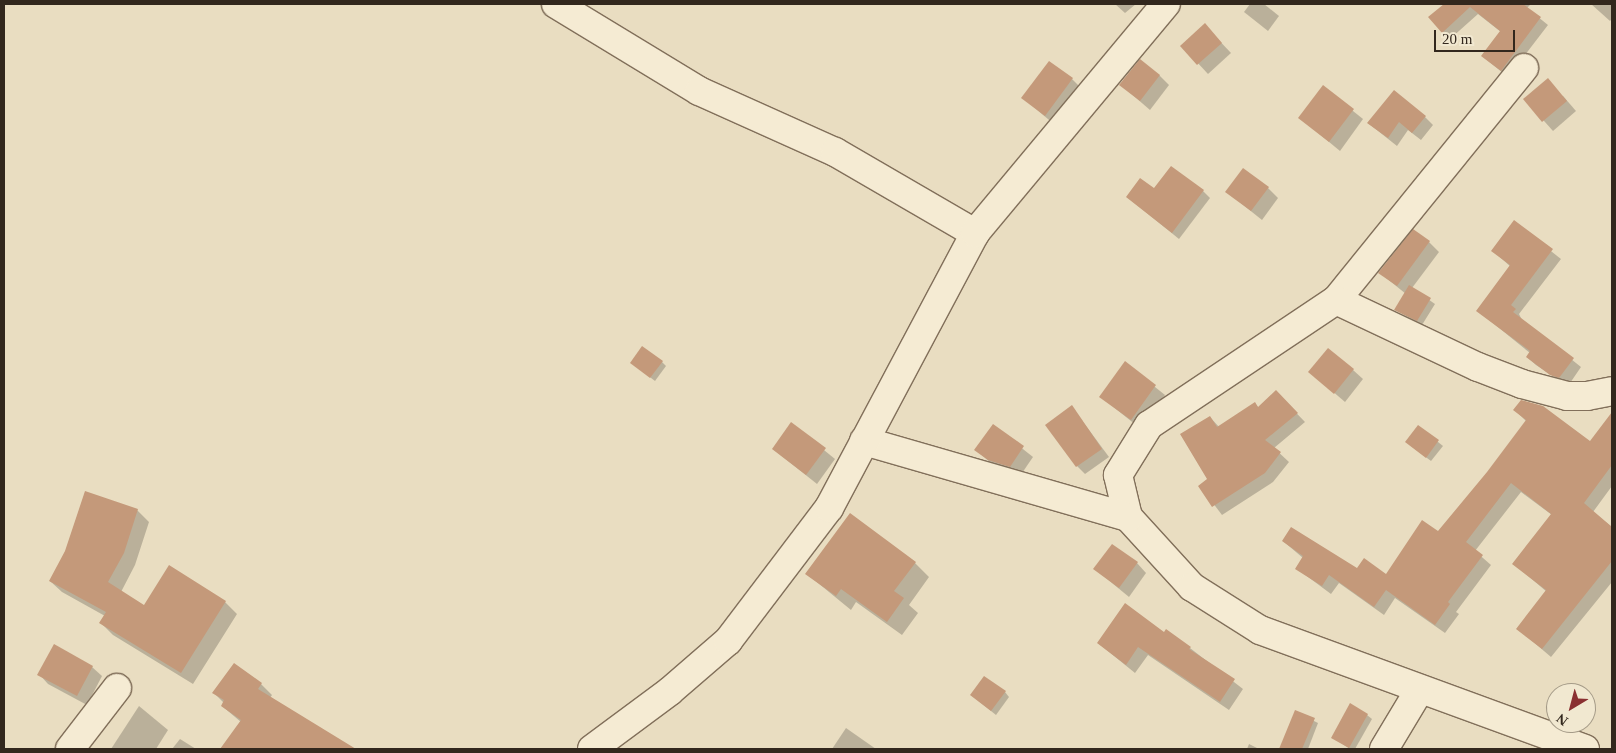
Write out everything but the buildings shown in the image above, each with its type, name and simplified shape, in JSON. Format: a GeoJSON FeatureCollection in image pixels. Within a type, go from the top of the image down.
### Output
{"type":"FeatureCollection","features":[{"type":"Feature","properties":{"kind":"street"},"geometry":{"type":"LineString","coordinates":[[556,4],[699,91],[835,152],[975,233]]}},
{"type":"Feature","properties":{"kind":"street"},"geometry":{"type":"LineString","coordinates":[[592,749],[670,692],[728,641],[829,508],[975,233],[1166,4]]}},
{"type":"Feature","properties":{"kind":"street"},"geometry":{"type":"LineString","coordinates":[[1524,68],[1336,300],[1149,424],[1118,475],[1128,517],[1192,587],[1260,630],[1585,749]]}},
{"type":"Feature","properties":{"kind":"street"},"geometry":{"type":"LineString","coordinates":[[1336,300],[1478,367],[1522,384],[1567,396],[1587,396],[1612,391]]}},
{"type":"Feature","properties":{"kind":"street"},"geometry":{"type":"LineString","coordinates":[[864,441],[1128,517]]}},
{"type":"Feature","properties":{"kind":"street"},"geometry":{"type":"LineString","coordinates":[[70,749],[117,688]]}},
{"type":"Feature","properties":{"kind":"street"},"geometry":{"type":"LineString","coordinates":[[1384,749],[1420,689]]}}]}
